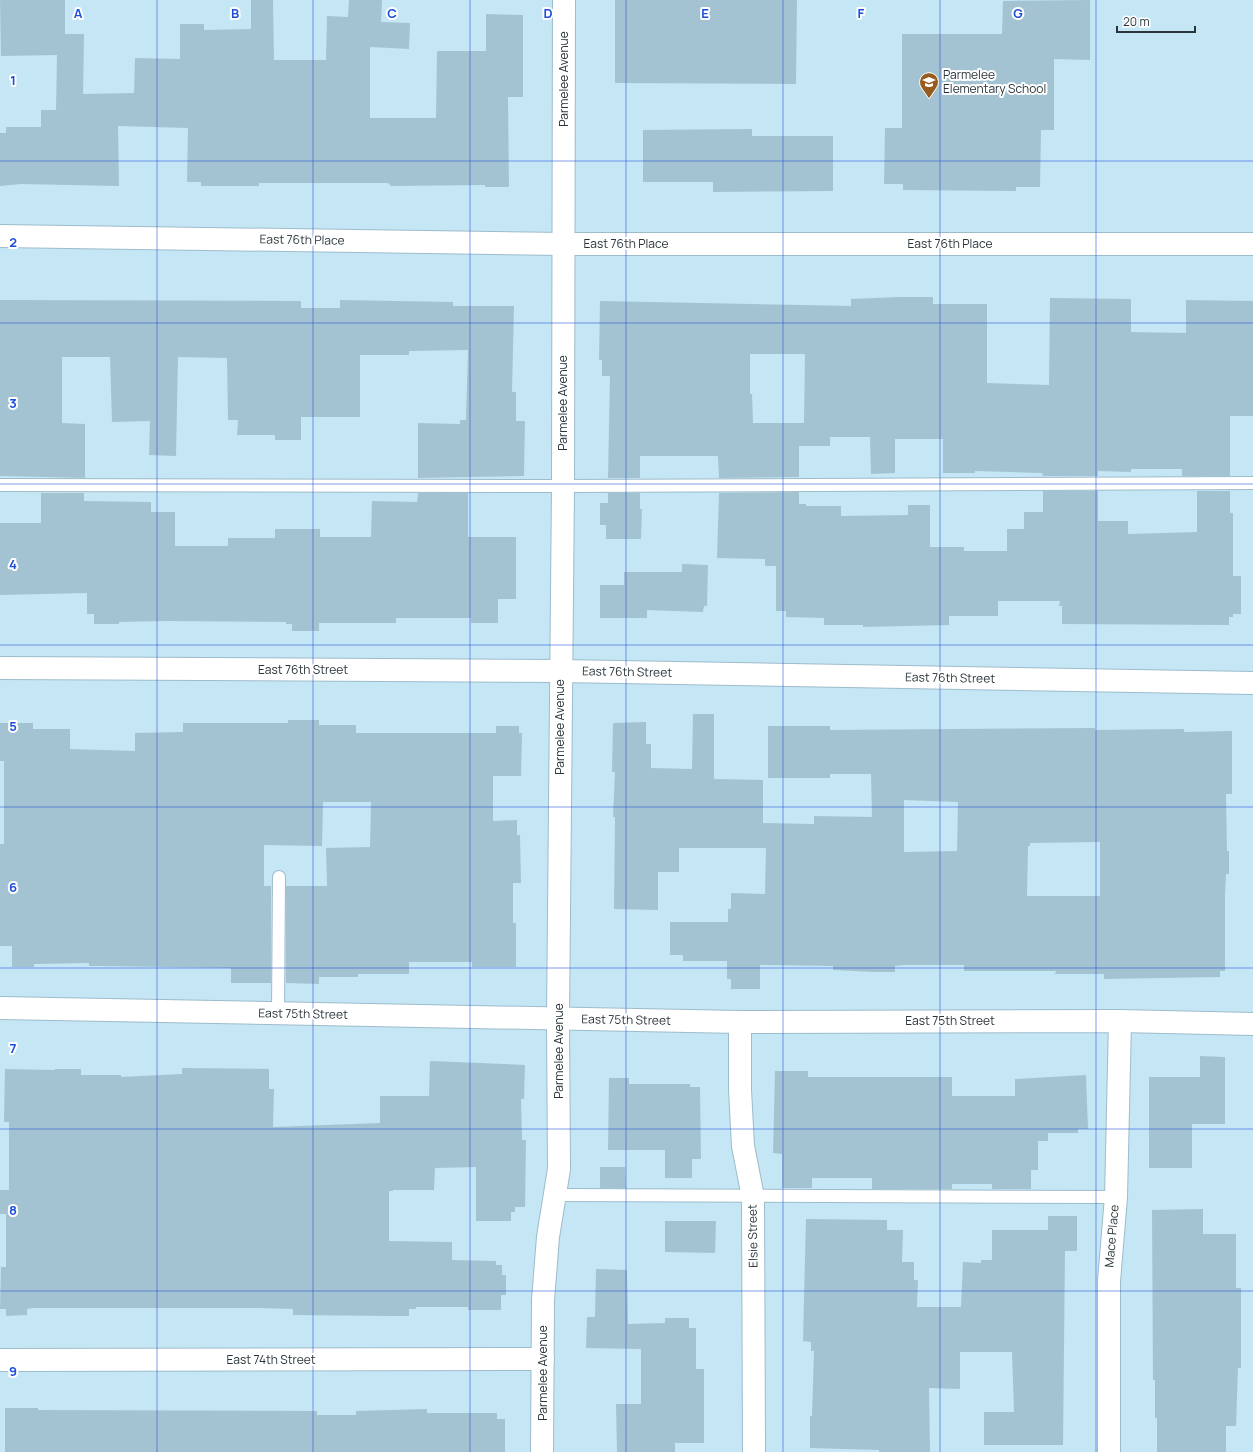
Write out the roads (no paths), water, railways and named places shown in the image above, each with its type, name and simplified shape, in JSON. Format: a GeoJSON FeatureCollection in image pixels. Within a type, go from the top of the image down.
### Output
{"type":"FeatureCollection","features":[{"type":"Feature","properties":{"kind":"street","name":"Parmelee Avenue"},"geometry":{"type":"LineString","coordinates":[[542,1452],[546,1268],[548,1237],[559,1169],[558,1019],[563,486],[564,0]]}},
{"type":"Feature","properties":{"kind":"street","name":"East 76th Place"},"geometry":{"type":"LineString","coordinates":[[0,236],[564,244],[1253,244]]}},
{"type":"Feature","properties":{"kind":"street","name":"East 76th Street"},"geometry":{"type":"LineString","coordinates":[[0,668],[561,671],[1253,683]]}},
{"type":"Feature","properties":{"kind":"street","name":"East 75th Street"},"geometry":{"type":"LineString","coordinates":[[0,1008],[740,1022],[1120,1021],[1253,1024]]}},
{"type":"Feature","properties":{"kind":"street","name":"Mace Place"},"geometry":{"type":"LineString","coordinates":[[1109,1452],[1109,1281],[1116,1197],[1120,1021]]}},
{"type":"Feature","properties":{"kind":"street","name":"Elsie Street"},"geometry":{"type":"LineString","coordinates":[[740,1022],[740,1090],[743,1146],[753,1197],[754,1452]]}},
{"type":"Feature","properties":{"kind":"street","name":"East 74th Street"},"geometry":{"type":"LineString","coordinates":[[0,1360],[543,1360]]}},
{"type":"Feature","properties":{"kind":"lane"},"geometry":{"type":"LineString","coordinates":[[0,485],[563,486],[1253,483]]}},
{"type":"Feature","properties":{"kind":"lane"},"geometry":{"type":"LineString","coordinates":[[278,1014],[279,877]]}},
{"type":"Feature","properties":{"kind":"lane"},"geometry":{"type":"LineString","coordinates":[[555,1195],[753,1197],[1116,1197]]}},
{"type":"Feature","properties":{"kind":"place","name":"Parmelee Elementary School"},"geometry":{"type":"Point","coordinates":[929,99]}}]}
